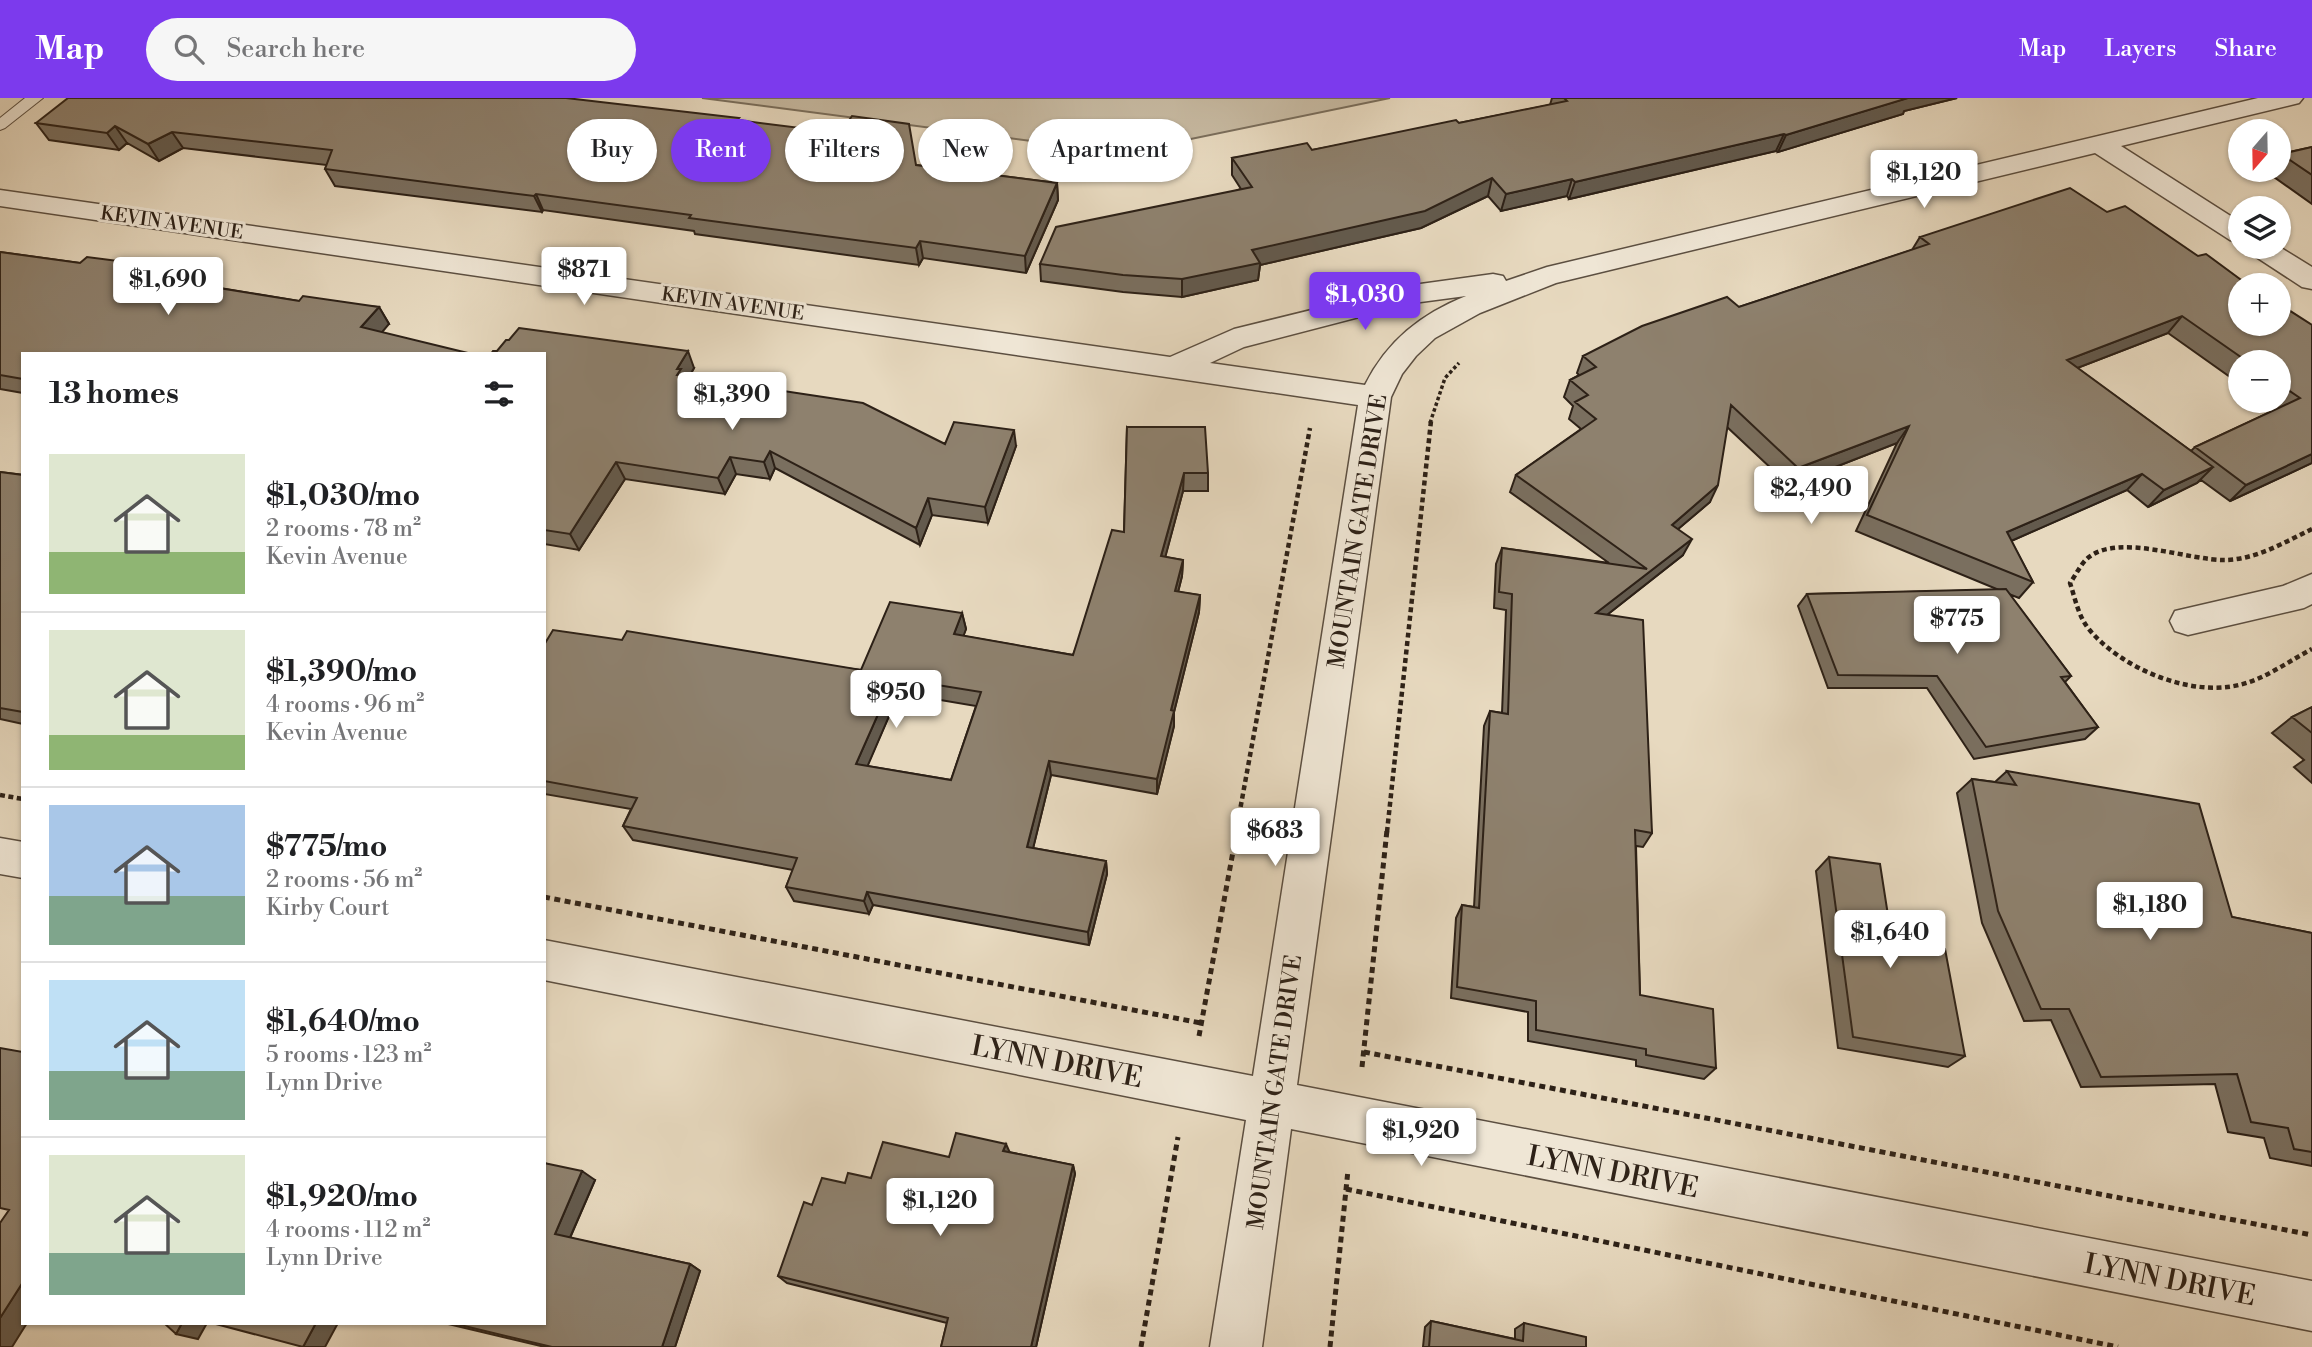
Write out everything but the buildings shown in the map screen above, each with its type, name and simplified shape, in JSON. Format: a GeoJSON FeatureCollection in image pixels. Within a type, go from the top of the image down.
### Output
{"type":"FeatureCollection","features":[{"type":"Feature","properties":{"kind":"street","name":"MOUNTAIN GATE DRIVE"},"geometry":{"type":"LineString","coordinates":[[1236,1347],[1375,397],[1395,356],[1417,335],[1441,319],[1547,276],[2290,98]]}},
{"type":"Feature","properties":{"kind":"street"},"geometry":{"type":"LineString","coordinates":[[2099,144],[2228,226]]}},
{"type":"Feature","properties":{"kind":"street","name":"KEVIN AVENUE"},"geometry":{"type":"LineString","coordinates":[[0,198],[1375,397]]}},
{"type":"Feature","properties":{"kind":"street"},"geometry":{"type":"LineString","coordinates":[[2279,259],[2312,280]]}},
{"type":"Feature","properties":{"kind":"street"},"geometry":{"type":"LineString","coordinates":[[1175,367],[1234,339],[1413,294],[1547,276]]}},
{"type":"Feature","properties":{"kind":"street"},"geometry":{"type":"LineString","coordinates":[[2188,621],[2291,598],[2312,588]]}},
{"type":"Feature","properties":{"kind":"street"},"geometry":{"type":"LineString","coordinates":[[0,856],[21,860]]}},
{"type":"Feature","properties":{"kind":"street","name":"LYNN DRIVE"},"geometry":{"type":"LineString","coordinates":[[546,960],[2312,1306]]}},
{"type":"Feature","properties":{"kind":"lane"},"geometry":{"type":"LineString","coordinates":[[0,125],[35,98]]}},
{"type":"Feature","properties":{"kind":"path"},"geometry":{"type":"LineString","coordinates":[[1362,1074],[1429,426],[1445,378],[1464,357]]}},
{"type":"Feature","properties":{"kind":"path"},"geometry":{"type":"LineString","coordinates":[[1198,1047],[1312,420]]}},
{"type":"Feature","properties":{"kind":"path"},"geometry":{"type":"LineString","coordinates":[[0,795],[21,799]]}},
{"type":"Feature","properties":{"kind":"path"},"geometry":{"type":"LineString","coordinates":[[546,897],[1201,1023]]}},
{"type":"Feature","properties":{"kind":"path"},"geometry":{"type":"LineString","coordinates":[[1364,1052],[2312,1235]]}},
{"type":"Feature","properties":{"kind":"path"},"geometry":{"type":"LineString","coordinates":[[1140,1347],[1179,1133]]}},
{"type":"Feature","properties":{"kind":"path"},"geometry":{"type":"LineString","coordinates":[[1330,1347],[1348,1166]]}},
{"type":"Feature","properties":{"kind":"path"},"geometry":{"type":"LineString","coordinates":[[1346,1189],[2118,1347]]}},
{"type":"Feature","properties":{"kind":"shaded area"},"geometry":{"type":"Polygon","coordinates":[[[702,98],[1390,98],[1193,139],[1193,119],[1027,119],[1027,140],[1013,139],[1013,119],[918,119],[918,126],[904,124],[904,119],[863,119],[702,98]]]}}]}
